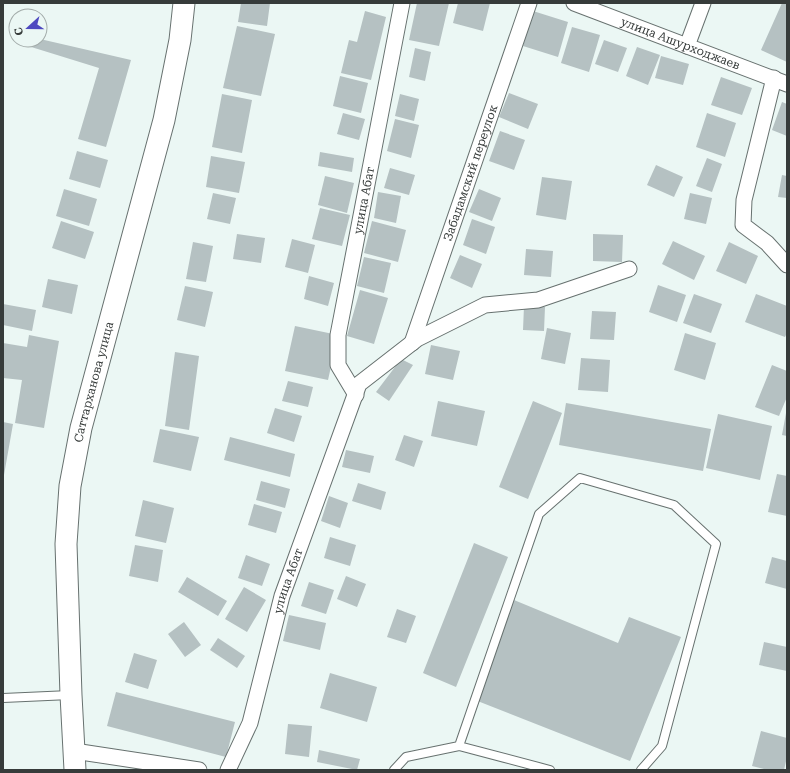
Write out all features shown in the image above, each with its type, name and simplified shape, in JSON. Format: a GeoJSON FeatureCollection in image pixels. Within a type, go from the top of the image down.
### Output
{"type":"FeatureCollection","features":[{"type":"Feature","properties":{"kind":"street","name":"Саттарханова улица"},"geometry":{"type":"LineString","coordinates":[[75,761],[71,695],[66,544],[70,486],[81,428],[164,120],[180,40],[184,3]]}},
{"type":"Feature","properties":{"kind":"street","name":"улица Абат"},"geometry":{"type":"LineString","coordinates":[[356,394],[338,365],[338,335],[402,3]]}},
{"type":"Feature","properties":{"kind":"street","name":"Забадамский переулок"},"geometry":{"type":"LineString","coordinates":[[412,342],[529,3]]}},
{"type":"Feature","properties":{"kind":"street","name":"улица Ашурходжаев"},"geometry":{"type":"LineString","coordinates":[[574,3],[780,81]]}},
{"type":"Feature","properties":{"kind":"street"},"geometry":{"type":"LineString","coordinates":[[687,46],[703,3]]}},
{"type":"Feature","properties":{"kind":"street"},"geometry":{"type":"LineString","coordinates":[[780,81],[744,200],[743,225],[767,243],[787,265]]}},
{"type":"Feature","properties":{"kind":"street","name":"улица Абат"},"geometry":{"type":"LineString","coordinates":[[228,770],[250,723],[282,596],[359,384],[412,342],[485,306],[538,300],[630,269]]}},
{"type":"Feature","properties":{"kind":"street"},"geometry":{"type":"LineString","coordinates":[[75,761],[199,770]]}},
{"type":"Feature","properties":{"kind":"lane"},"geometry":{"type":"LineString","coordinates":[[459,746],[539,514],[580,478],[674,505],[716,544],[662,746],[641,770]]}},
{"type":"Feature","properties":{"kind":"lane"},"geometry":{"type":"LineString","coordinates":[[3,698],[71,695]]}},
{"type":"Feature","properties":{"kind":"lane"},"geometry":{"type":"LineString","coordinates":[[394,770],[406,757],[459,746],[550,770]]}},
{"type":"Feature","properties":{"kind":"building"},"geometry":{"type":"Polygon","coordinates":[[[241,3],[270,3],[267,26],[238,22],[241,3]]]}},
{"type":"Feature","properties":{"kind":"building"},"geometry":{"type":"Polygon","coordinates":[[[417,3],[449,3],[439,46],[409,40],[417,3]]]}},
{"type":"Feature","properties":{"kind":"building"},"geometry":{"type":"Polygon","coordinates":[[[458,3],[490,3],[483,31],[453,23],[458,3]]]}},
{"type":"Feature","properties":{"kind":"building"},"geometry":{"type":"Polygon","coordinates":[[[782,3],[787,3],[787,62],[761,50],[782,3]]]}},
{"type":"Feature","properties":{"kind":"building"},"geometry":{"type":"Polygon","coordinates":[[[365,11],[386,17],[371,80],[341,73],[349,40],[357,42],[365,11]]]}},
{"type":"Feature","properties":{"kind":"building"},"geometry":{"type":"Polygon","coordinates":[[[533,11],[568,22],[558,57],[523,46],[533,11]]]}},
{"type":"Feature","properties":{"kind":"building"},"geometry":{"type":"Polygon","coordinates":[[[237,26],[275,34],[261,96],[223,88],[237,26]]]}},
{"type":"Feature","properties":{"kind":"building"},"geometry":{"type":"Polygon","coordinates":[[[572,27],[600,35],[589,72],[561,63],[572,27]]]}},
{"type":"Feature","properties":{"kind":"building"},"geometry":{"type":"Polygon","coordinates":[[[604,40],[627,48],[618,72],[595,64],[604,40]]]}},
{"type":"Feature","properties":{"kind":"building"},"geometry":{"type":"Polygon","coordinates":[[[48,41],[131,60],[106,147],[78,139],[99,68],[34,48],[48,48],[48,41]]]}},
{"type":"Feature","properties":{"kind":"building"},"geometry":{"type":"Polygon","coordinates":[[[637,47],[660,55],[648,85],[626,76],[637,47]]]}},
{"type":"Feature","properties":{"kind":"building"},"geometry":{"type":"Polygon","coordinates":[[[415,48],[431,52],[425,81],[409,77],[415,48]]]}},
{"type":"Feature","properties":{"kind":"building"},"geometry":{"type":"Polygon","coordinates":[[[661,56],[689,64],[683,85],[655,78],[661,56]]]}},
{"type":"Feature","properties":{"kind":"building"},"geometry":{"type":"Polygon","coordinates":[[[340,76],[368,83],[361,113],[333,106],[340,76]]]}},
{"type":"Feature","properties":{"kind":"building"},"geometry":{"type":"Polygon","coordinates":[[[721,77],[752,88],[742,115],[711,105],[721,77]]]}},
{"type":"Feature","properties":{"kind":"building"},"geometry":{"type":"Polygon","coordinates":[[[509,93],[538,104],[528,129],[499,117],[509,93]]]}},
{"type":"Feature","properties":{"kind":"building"},"geometry":{"type":"Polygon","coordinates":[[[222,94],[252,100],[242,153],[212,147],[222,94]]]}},
{"type":"Feature","properties":{"kind":"building"},"geometry":{"type":"Polygon","coordinates":[[[400,94],[419,99],[414,121],[395,116],[400,94]]]}},
{"type":"Feature","properties":{"kind":"building"},"geometry":{"type":"Polygon","coordinates":[[[782,102],[787,104],[787,136],[772,130],[782,102]]]}},
{"type":"Feature","properties":{"kind":"building"},"geometry":{"type":"Polygon","coordinates":[[[343,113],[365,119],[359,140],[337,134],[343,113]]]}},
{"type":"Feature","properties":{"kind":"building"},"geometry":{"type":"Polygon","coordinates":[[[707,113],[736,123],[725,157],[696,147],[707,113]]]}},
{"type":"Feature","properties":{"kind":"building"},"geometry":{"type":"Polygon","coordinates":[[[395,119],[419,125],[411,158],[387,151],[395,119]]]}},
{"type":"Feature","properties":{"kind":"building"},"geometry":{"type":"Polygon","coordinates":[[[500,131],[525,140],[514,170],[489,161],[500,131]]]}},
{"type":"Feature","properties":{"kind":"building"},"geometry":{"type":"Polygon","coordinates":[[[77,151],[108,160],[100,188],[69,179],[77,151]]]}},
{"type":"Feature","properties":{"kind":"building"},"geometry":{"type":"Polygon","coordinates":[[[320,152],[354,158],[352,172],[318,166],[320,152]]]}},
{"type":"Feature","properties":{"kind":"building"},"geometry":{"type":"Polygon","coordinates":[[[211,156],[245,162],[239,193],[206,187],[211,156]]]}},
{"type":"Feature","properties":{"kind":"building"},"geometry":{"type":"Polygon","coordinates":[[[707,158],[722,164],[712,192],[696,186],[707,158]]]}},
{"type":"Feature","properties":{"kind":"building"},"geometry":{"type":"Polygon","coordinates":[[[656,165],[683,177],[674,197],[647,185],[656,165]]]}},
{"type":"Feature","properties":{"kind":"building"},"geometry":{"type":"Polygon","coordinates":[[[390,168],[415,175],[409,195],[384,188],[390,168]]]}},
{"type":"Feature","properties":{"kind":"building"},"geometry":{"type":"Polygon","coordinates":[[[782,175],[787,176],[787,198],[778,197],[782,175]]]}},
{"type":"Feature","properties":{"kind":"building"},"geometry":{"type":"Polygon","coordinates":[[[325,176],[354,183],[347,213],[318,205],[325,176]]]}},
{"type":"Feature","properties":{"kind":"building"},"geometry":{"type":"Polygon","coordinates":[[[542,177],[572,181],[566,220],[536,215],[542,177]]]}},
{"type":"Feature","properties":{"kind":"building"},"geometry":{"type":"Polygon","coordinates":[[[64,189],[97,199],[89,226],[56,216],[64,189]]]}},
{"type":"Feature","properties":{"kind":"building"},"geometry":{"type":"Polygon","coordinates":[[[479,189],[501,198],[492,221],[469,212],[479,189]]]}},
{"type":"Feature","properties":{"kind":"building"},"geometry":{"type":"Polygon","coordinates":[[[378,192],[401,196],[396,223],[374,218],[378,192]]]}},
{"type":"Feature","properties":{"kind":"building"},"geometry":{"type":"Polygon","coordinates":[[[213,193],[236,198],[230,224],[207,219],[213,193]]]}},
{"type":"Feature","properties":{"kind":"building"},"geometry":{"type":"Polygon","coordinates":[[[690,193],[712,198],[706,224],[684,219],[690,193]]]}},
{"type":"Feature","properties":{"kind":"building"},"geometry":{"type":"Polygon","coordinates":[[[320,208],[350,215],[342,246],[312,239],[320,208]]]}},
{"type":"Feature","properties":{"kind":"building"},"geometry":{"type":"Polygon","coordinates":[[[472,219],[495,227],[486,254],[463,245],[472,219]]]}},
{"type":"Feature","properties":{"kind":"building"},"geometry":{"type":"Polygon","coordinates":[[[61,221],[94,232],[85,259],[52,248],[61,221]]]}},
{"type":"Feature","properties":{"kind":"building"},"geometry":{"type":"Polygon","coordinates":[[[372,221],[406,230],[398,262],[364,253],[372,221]]]}},
{"type":"Feature","properties":{"kind":"building"},"geometry":{"type":"Polygon","coordinates":[[[237,234],[265,238],[261,263],[233,259],[237,234]]]}},
{"type":"Feature","properties":{"kind":"building"},"geometry":{"type":"Polygon","coordinates":[[[593,234],[623,235],[622,262],[593,261],[593,234]]]}},
{"type":"Feature","properties":{"kind":"building"},"geometry":{"type":"Polygon","coordinates":[[[292,239],[315,245],[308,273],[285,267],[292,239]]]}},
{"type":"Feature","properties":{"kind":"building"},"geometry":{"type":"Polygon","coordinates":[[[673,241],[705,256],[694,280],[662,264],[673,241]]]}},
{"type":"Feature","properties":{"kind":"building"},"geometry":{"type":"Polygon","coordinates":[[[193,242],[213,246],[206,282],[186,279],[193,242]]]}},
{"type":"Feature","properties":{"kind":"building"},"geometry":{"type":"Polygon","coordinates":[[[729,242],[758,256],[746,284],[716,271],[729,242]]]}},
{"type":"Feature","properties":{"kind":"building"},"geometry":{"type":"Polygon","coordinates":[[[526,249],[553,251],[551,277],[524,275],[526,249]]]}},
{"type":"Feature","properties":{"kind":"building"},"geometry":{"type":"Polygon","coordinates":[[[460,255],[482,264],[472,288],[450,278],[460,255]]]}},
{"type":"Feature","properties":{"kind":"building"},"geometry":{"type":"Polygon","coordinates":[[[364,257],[391,263],[384,293],[357,286],[364,257]]]}},
{"type":"Feature","properties":{"kind":"building"},"geometry":{"type":"Polygon","coordinates":[[[309,276],[334,283],[328,306],[304,299],[309,276]]]}},
{"type":"Feature","properties":{"kind":"building"},"geometry":{"type":"Polygon","coordinates":[[[48,279],[78,285],[72,314],[42,307],[48,279]]]}},
{"type":"Feature","properties":{"kind":"building"},"geometry":{"type":"Polygon","coordinates":[[[658,285],[686,295],[677,322],[649,312],[658,285]]]}},
{"type":"Feature","properties":{"kind":"building"},"geometry":{"type":"Polygon","coordinates":[[[185,286],[213,292],[205,327],[177,320],[185,286]]]}},
{"type":"Feature","properties":{"kind":"building"},"geometry":{"type":"Polygon","coordinates":[[[360,290],[388,298],[374,344],[347,336],[360,290]]]}},
{"type":"Feature","properties":{"kind":"building"},"geometry":{"type":"Polygon","coordinates":[[[694,294],[722,304],[711,333],[683,323],[694,294]]]}},
{"type":"Feature","properties":{"kind":"building"},"geometry":{"type":"Polygon","coordinates":[[[756,294],[787,306],[787,333],[785,337],[745,322],[756,294]]]}},
{"type":"Feature","properties":{"kind":"building"},"geometry":{"type":"Polygon","coordinates":[[[3,304],[36,310],[32,331],[3,325],[3,304]]]}},
{"type":"Feature","properties":{"kind":"building"},"geometry":{"type":"Polygon","coordinates":[[[524,306],[545,307],[544,331],[523,330],[524,306]]]}},
{"type":"Feature","properties":{"kind":"building"},"geometry":{"type":"Polygon","coordinates":[[[592,311],[616,312],[614,340],[590,339],[592,311]]]}},
{"type":"Feature","properties":{"kind":"building"},"geometry":{"type":"Polygon","coordinates":[[[295,326],[338,335],[328,380],[285,371],[295,326]]]}},
{"type":"Feature","properties":{"kind":"building"},"geometry":{"type":"Polygon","coordinates":[[[547,328],[571,333],[565,364],[541,359],[547,328]]]}},
{"type":"Feature","properties":{"kind":"building"},"geometry":{"type":"Polygon","coordinates":[[[685,333],[716,343],[705,380],[674,370],[685,333]]]}},
{"type":"Feature","properties":{"kind":"building"},"geometry":{"type":"Polygon","coordinates":[[[29,335],[59,341],[44,428],[15,423],[22,380],[3,378],[3,343],[27,347],[29,335]]]}},
{"type":"Feature","properties":{"kind":"building"},"geometry":{"type":"Polygon","coordinates":[[[431,345],[460,351],[453,380],[425,374],[431,345]]]}},
{"type":"Feature","properties":{"kind":"building"},"geometry":{"type":"Polygon","coordinates":[[[175,352],[199,356],[189,430],[165,426],[175,352]]]}},
{"type":"Feature","properties":{"kind":"building"},"geometry":{"type":"Polygon","coordinates":[[[581,358],[610,360],[608,392],[578,390],[581,358]]]}},
{"type":"Feature","properties":{"kind":"building"},"geometry":{"type":"Polygon","coordinates":[[[401,359],[413,365],[389,401],[376,392],[401,359]]]}},
{"type":"Feature","properties":{"kind":"building"},"geometry":{"type":"Polygon","coordinates":[[[772,365],[787,371],[787,397],[779,416],[755,407],[772,365]]]}},
{"type":"Feature","properties":{"kind":"building"},"geometry":{"type":"Polygon","coordinates":[[[288,381],[313,387],[308,407],[282,401],[288,381]]]}},
{"type":"Feature","properties":{"kind":"building"},"geometry":{"type":"Polygon","coordinates":[[[438,401],[485,411],[477,446],[431,436],[438,401]]]}},
{"type":"Feature","properties":{"kind":"building"},"geometry":{"type":"Polygon","coordinates":[[[533,401],[562,413],[528,499],[499,487],[533,401]]]}},
{"type":"Feature","properties":{"kind":"building"},"geometry":{"type":"Polygon","coordinates":[[[566,403],[711,429],[703,471],[559,445],[566,403]]]}},
{"type":"Feature","properties":{"kind":"building"},"geometry":{"type":"Polygon","coordinates":[[[275,408],[302,416],[294,442],[267,433],[275,408]]]}},
{"type":"Feature","properties":{"kind":"building"},"geometry":{"type":"Polygon","coordinates":[[[786,413],[787,414],[787,436],[782,435],[786,413]]]}},
{"type":"Feature","properties":{"kind":"building"},"geometry":{"type":"Polygon","coordinates":[[[718,414],[772,426],[760,480],[706,468],[718,414]]]}},
{"type":"Feature","properties":{"kind":"building"},"geometry":{"type":"Polygon","coordinates":[[[3,422],[13,424],[4,475],[3,475],[3,422]]]}},
{"type":"Feature","properties":{"kind":"building"},"geometry":{"type":"Polygon","coordinates":[[[160,429],[199,437],[191,471],[153,462],[160,429]]]}},
{"type":"Feature","properties":{"kind":"building"},"geometry":{"type":"Polygon","coordinates":[[[404,435],[423,441],[414,467],[395,460],[404,435]]]}},
{"type":"Feature","properties":{"kind":"building"},"geometry":{"type":"Polygon","coordinates":[[[230,437],[295,454],[290,477],[224,460],[230,437]]]}},
{"type":"Feature","properties":{"kind":"building"},"geometry":{"type":"Polygon","coordinates":[[[346,450],[374,456],[370,473],[342,467],[346,450]]]}},
{"type":"Feature","properties":{"kind":"building"},"geometry":{"type":"Polygon","coordinates":[[[777,474],[787,476],[787,516],[768,512],[777,474]]]}},
{"type":"Feature","properties":{"kind":"building"},"geometry":{"type":"Polygon","coordinates":[[[261,481],[290,489],[285,508],[256,500],[261,481]]]}},
{"type":"Feature","properties":{"kind":"building"},"geometry":{"type":"Polygon","coordinates":[[[358,483],[386,492],[381,510],[352,501],[358,483]]]}},
{"type":"Feature","properties":{"kind":"building"},"geometry":{"type":"Polygon","coordinates":[[[329,496],[348,503],[340,528],[321,521],[329,496]]]}},
{"type":"Feature","properties":{"kind":"building"},"geometry":{"type":"Polygon","coordinates":[[[143,500],[174,508],[166,543],[135,536],[143,500]]]}},
{"type":"Feature","properties":{"kind":"building"},"geometry":{"type":"Polygon","coordinates":[[[254,504],[282,512],[276,533],[248,525],[254,504]]]}},
{"type":"Feature","properties":{"kind":"building"},"geometry":{"type":"Polygon","coordinates":[[[330,537],[356,545],[350,566],[324,558],[330,537]]]}},
{"type":"Feature","properties":{"kind":"building"},"geometry":{"type":"Polygon","coordinates":[[[474,543],[508,557],[456,687],[423,673],[474,543]]]}},
{"type":"Feature","properties":{"kind":"building"},"geometry":{"type":"Polygon","coordinates":[[[135,545],[163,550],[158,582],[129,576],[135,545]]]}},
{"type":"Feature","properties":{"kind":"building"},"geometry":{"type":"Polygon","coordinates":[[[246,555],[270,564],[262,586],[238,578],[246,555]]]}},
{"type":"Feature","properties":{"kind":"building"},"geometry":{"type":"Polygon","coordinates":[[[772,557],[787,561],[787,589],[765,583],[772,557]]]}},
{"type":"Feature","properties":{"kind":"building"},"geometry":{"type":"Polygon","coordinates":[[[346,576],[366,584],[357,607],[337,599],[346,576]]]}},
{"type":"Feature","properties":{"kind":"building"},"geometry":{"type":"Polygon","coordinates":[[[187,577],[227,601],[218,616],[178,592],[187,577]]]}},
{"type":"Feature","properties":{"kind":"building"},"geometry":{"type":"Polygon","coordinates":[[[309,582],[334,590],[326,614],[301,606],[309,582]]]}},
{"type":"Feature","properties":{"kind":"building"},"geometry":{"type":"Polygon","coordinates":[[[244,587],[266,600],[247,632],[225,619],[244,587]]]}},
{"type":"Feature","properties":{"kind":"building"},"geometry":{"type":"Polygon","coordinates":[[[514,600],[618,643],[629,617],[681,637],[630,761],[475,700],[514,600]]]}},
{"type":"Feature","properties":{"kind":"building"},"geometry":{"type":"Polygon","coordinates":[[[397,609],[416,616],[406,643],[387,637],[397,609]]]}},
{"type":"Feature","properties":{"kind":"building"},"geometry":{"type":"Polygon","coordinates":[[[289,615],[326,623],[320,650],[283,641],[289,615]]]}},
{"type":"Feature","properties":{"kind":"building"},"geometry":{"type":"Polygon","coordinates":[[[184,622],[201,645],[185,657],[168,634],[184,622]]]}},
{"type":"Feature","properties":{"kind":"building"},"geometry":{"type":"Polygon","coordinates":[[[218,638],[245,656],[237,668],[210,650],[218,638]]]}},
{"type":"Feature","properties":{"kind":"building"},"geometry":{"type":"Polygon","coordinates":[[[764,642],[787,647],[787,671],[759,665],[764,642]]]}},
{"type":"Feature","properties":{"kind":"building"},"geometry":{"type":"Polygon","coordinates":[[[134,653],[157,660],[148,689],[125,682],[134,653]]]}},
{"type":"Feature","properties":{"kind":"building"},"geometry":{"type":"Polygon","coordinates":[[[330,673],[377,687],[367,722],[320,708],[330,673]]]}},
{"type":"Feature","properties":{"kind":"building"},"geometry":{"type":"Polygon","coordinates":[[[116,692],[235,722],[226,757],[107,726],[116,692]]]}},
{"type":"Feature","properties":{"kind":"building"},"geometry":{"type":"Polygon","coordinates":[[[288,724],[312,726],[309,757],[285,754],[288,724]]]}},
{"type":"Feature","properties":{"kind":"building"},"geometry":{"type":"Polygon","coordinates":[[[761,731],[787,738],[787,757],[784,770],[768,770],[752,766],[761,731]]]}},
{"type":"Feature","properties":{"kind":"building"},"geometry":{"type":"Polygon","coordinates":[[[319,750],[360,759],[357,770],[317,762],[319,750]]]}}]}
